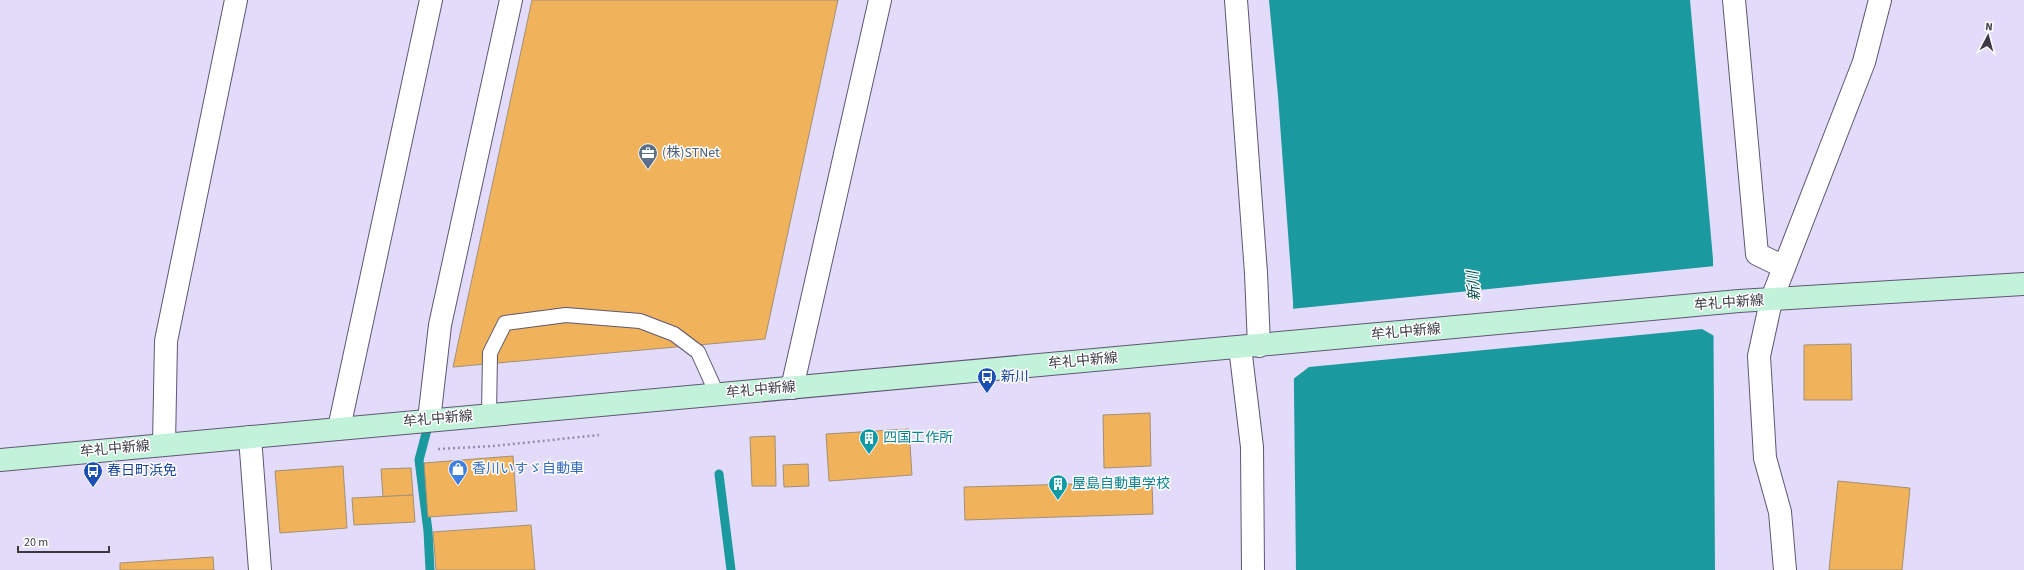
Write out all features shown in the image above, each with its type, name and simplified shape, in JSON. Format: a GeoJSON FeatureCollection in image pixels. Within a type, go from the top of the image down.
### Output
{"type":"FeatureCollection","features":[{"type":"Feature","properties":{"kind":"main road","name":"牟礼中新線"},"geometry":{"type":"LineString","coordinates":[[0,460],[1739,301],[1771,301],[2024,284]]}},
{"type":"Feature","properties":{"kind":"street"},"geometry":{"type":"LineString","coordinates":[[164,444],[166,341],[236,0]]}},
{"type":"Feature","properties":{"kind":"street"},"geometry":{"type":"LineString","coordinates":[[339,428],[431,0]]}},
{"type":"Feature","properties":{"kind":"street"},"geometry":{"type":"LineString","coordinates":[[429,420],[440,325],[511,0]]}},
{"type":"Feature","properties":{"kind":"street"},"geometry":{"type":"LineString","coordinates":[[792,388],[880,0]]}},
{"type":"Feature","properties":{"kind":"street"},"geometry":{"type":"LineString","coordinates":[[1236,0],[1256,273],[1249,346],[1253,570]]}},
{"type":"Feature","properties":{"kind":"street"},"geometry":{"type":"LineString","coordinates":[[1734,0],[1757,254],[1784,266]]}},
{"type":"Feature","properties":{"kind":"street"},"geometry":{"type":"LineString","coordinates":[[1785,570],[1780,512],[1765,458],[1759,356],[1771,301],[1864,62],[1880,0]]}},
{"type":"Feature","properties":{"kind":"street"},"geometry":{"type":"LineString","coordinates":[[250,437],[260,570]]}},
{"type":"Feature","properties":{"kind":"lane"},"geometry":{"type":"LineString","coordinates":[[489,415],[490,353],[505,323],[566,316],[640,321],[674,334],[698,352],[717,394]]}},
{"type":"Feature","properties":{"kind":"water"},"geometry":{"type":"Polygon","coordinates":[[[1269,0],[1690,0],[1713,259],[1715,570],[1296,570],[1293,301],[1278,96],[1269,0]]]}},
{"type":"Feature","properties":{"kind":"pier"},"geometry":{"type":"Polygon","coordinates":[[[1715,266],[1716,337],[1702,329],[1309,367],[1292,380],[1291,309],[1715,266]]]}},
{"type":"Feature","properties":{"kind":"building","name":"(株)STNet"},"geometry":{"type":"Polygon","coordinates":[[[532,0],[838,0],[765,339],[453,367],[532,0]]]}},
{"type":"Feature","properties":{"kind":"building"},"geometry":{"type":"Polygon","coordinates":[[[1851,344],[1852,400],[1804,400],[1804,345],[1851,344]]]}},
{"type":"Feature","properties":{"kind":"building"},"geometry":{"type":"Polygon","coordinates":[[[1150,413],[1151,466],[1104,468],[1103,415],[1150,413]]]}},
{"type":"Feature","properties":{"kind":"building","name":"四国工作所"},"geometry":{"type":"Polygon","coordinates":[[[909,429],[912,475],[829,481],[826,434],[909,429]]]}},
{"type":"Feature","properties":{"kind":"building"},"geometry":{"type":"Polygon","coordinates":[[[775,436],[776,486],[752,486],[750,437],[775,436]]]}},
{"type":"Feature","properties":{"kind":"building"},"geometry":{"type":"Polygon","coordinates":[[[513,456],[517,511],[428,517],[424,463],[513,456]]]}},
{"type":"Feature","properties":{"kind":"building"},"geometry":{"type":"Polygon","coordinates":[[[808,464],[809,486],[784,487],[783,465],[808,464]]]}},
{"type":"Feature","properties":{"kind":"building"},"geometry":{"type":"Polygon","coordinates":[[[343,466],[347,528],[280,533],[275,471],[343,466]]]}},
{"type":"Feature","properties":{"kind":"building"},"geometry":{"type":"Polygon","coordinates":[[[411,468],[413,495],[383,497],[381,469],[411,468]]]}},
{"type":"Feature","properties":{"kind":"building"},"geometry":{"type":"Polygon","coordinates":[[[1838,481],[1910,488],[1902,570],[1829,570],[1838,481]]]}},
{"type":"Feature","properties":{"kind":"building","name":"屋島自動車学校"},"geometry":{"type":"Polygon","coordinates":[[[1152,482],[1153,514],[965,520],[964,487],[1152,482]]]}},
{"type":"Feature","properties":{"kind":"building"},"geometry":{"type":"Polygon","coordinates":[[[413,495],[415,522],[354,525],[352,498],[413,495]]]}},
{"type":"Feature","properties":{"kind":"building"},"geometry":{"type":"Polygon","coordinates":[[[531,525],[535,570],[436,570],[433,532],[531,525]]]}},
{"type":"Feature","properties":{"kind":"building"},"geometry":{"type":"Polygon","coordinates":[[[213,557],[214,570],[120,570],[120,563],[213,557]]]}},
{"type":"Feature","properties":{"kind":"waterway"},"geometry":{"type":"LineString","coordinates":[[429,422],[419,460],[428,531],[430,570]]}},
{"type":"Feature","properties":{"kind":"waterway"},"geometry":{"type":"LineString","coordinates":[[719,474],[731,570]]}},
{"type":"Feature","properties":{"kind":"place","name":"(株)STNet"},"geometry":{"type":"Point","coordinates":[648,170]}},
{"type":"Feature","properties":{"kind":"place","name":"新川"},"geometry":{"type":"Point","coordinates":[987,394]}},
{"type":"Feature","properties":{"kind":"place","name":"四国工作所"},"geometry":{"type":"Point","coordinates":[869,455]}},
{"type":"Feature","properties":{"kind":"place","name":"香川いすゞ自動車"},"geometry":{"type":"Point","coordinates":[458,486]}},
{"type":"Feature","properties":{"kind":"place","name":"春日町浜免"},"geometry":{"type":"Point","coordinates":[93,488]}},
{"type":"Feature","properties":{"kind":"place","name":"屋島自動車学校"},"geometry":{"type":"Point","coordinates":[1058,501]}}]}
